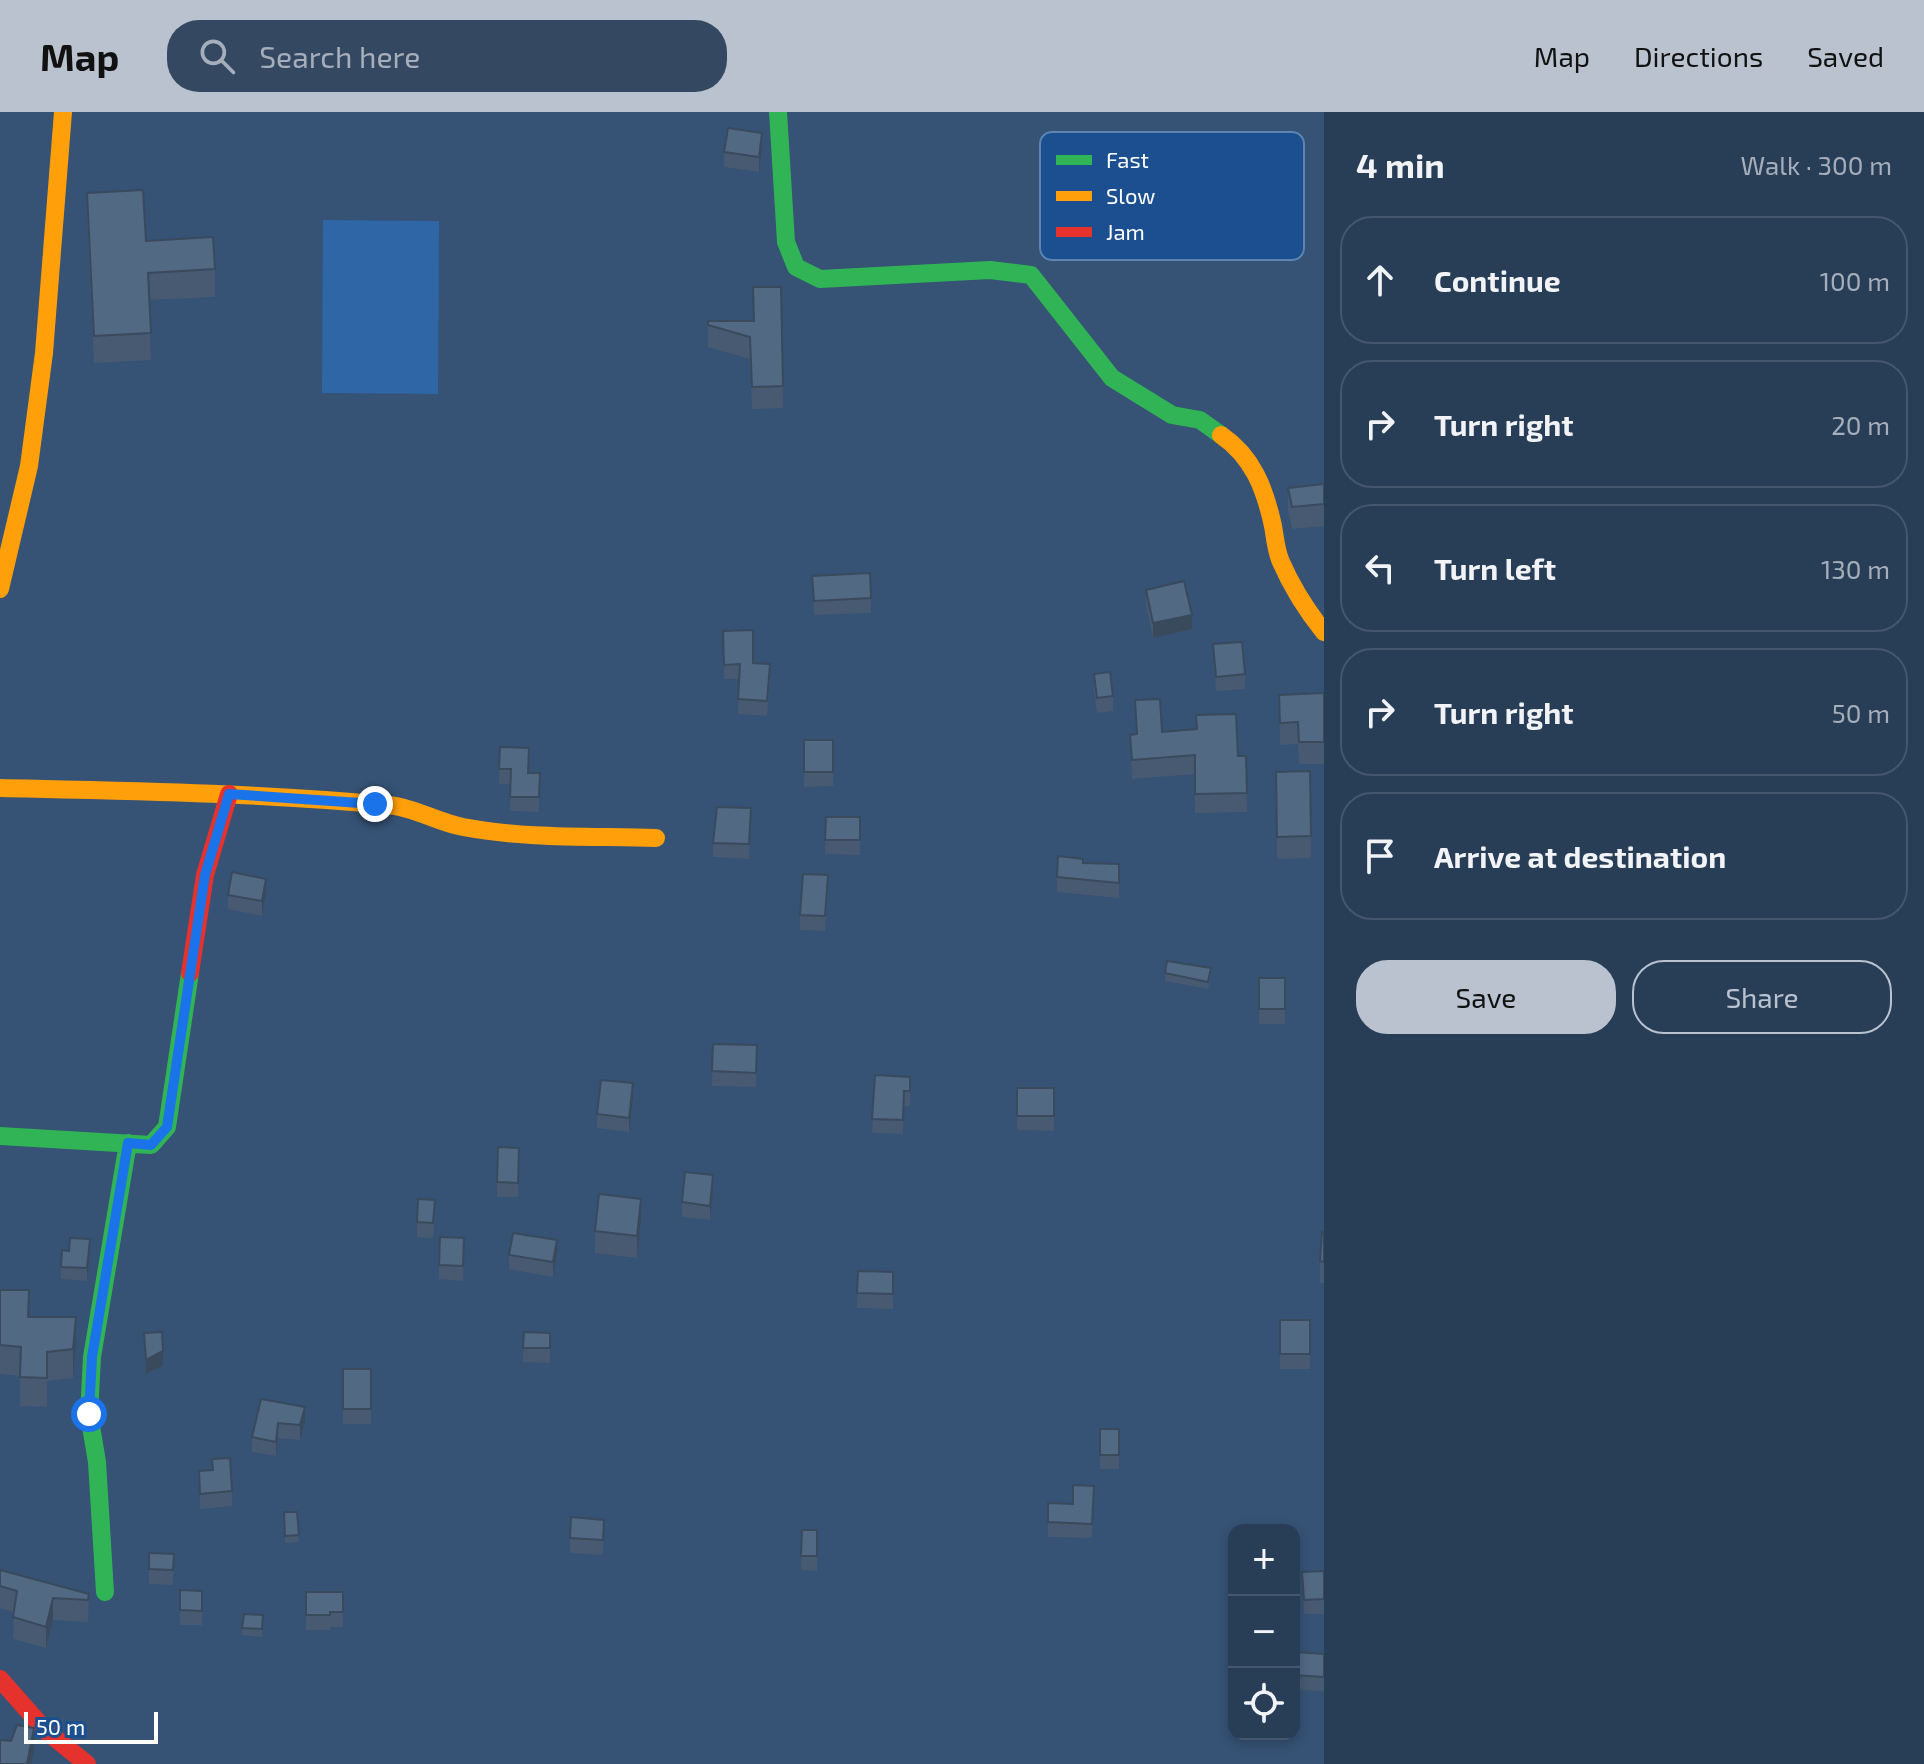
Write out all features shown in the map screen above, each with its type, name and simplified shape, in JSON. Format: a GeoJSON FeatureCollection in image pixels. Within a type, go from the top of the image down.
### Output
{"type":"FeatureCollection","features":[{"type":"Feature","properties":{"kind":"main road"},"geometry":{"type":"LineString","coordinates":[[0,589],[29,466],[44,353],[63,112]]}},
{"type":"Feature","properties":{"kind":"main road"},"geometry":{"type":"LineString","coordinates":[[778,112],[786,242],[796,267],[820,279],[990,270],[1031,275],[1112,378],[1172,415],[1200,420],[1234,444],[1255,470],[1267,499],[1280,560],[1310,615],[1324,632]]}},
{"type":"Feature","properties":{"kind":"main road"},"geometry":{"type":"LineString","coordinates":[[0,788],[229,794],[392,805],[460,827],[536,835],[656,838]]}},
{"type":"Feature","properties":{"kind":"main road"},"geometry":{"type":"LineString","coordinates":[[0,1136],[151,1145],[167,1127],[205,875],[229,794]]}},
{"type":"Feature","properties":{"kind":"main road"},"geometry":{"type":"LineString","coordinates":[[105,1592],[97,1462],[89,1414],[92,1357],[128,1143]]}},
{"type":"Feature","properties":{"kind":"main road"},"geometry":{"type":"LineString","coordinates":[[0,1679],[45,1730],[87,1764]]}},
{"type":"Feature","properties":{"kind":"shaded area"},"geometry":{"type":"Polygon","coordinates":[[[323,220],[439,221],[438,394],[322,393],[323,220]]]}},
{"type":"Feature","properties":{"kind":"building"},"geometry":{"type":"Polygon","coordinates":[[[728,128],[762,133],[759,157],[724,152],[728,128]]]}},
{"type":"Feature","properties":{"kind":"building"},"geometry":{"type":"Polygon","coordinates":[[[143,190],[146,241],[213,237],[215,269],[148,273],[151,333],[94,336],[87,193],[143,190]]]}},
{"type":"Feature","properties":{"kind":"building"},"geometry":{"type":"Polygon","coordinates":[[[753,287],[781,287],[783,386],[752,387],[750,337],[708,325],[708,321],[754,321],[753,287]]]}},
{"type":"Feature","properties":{"kind":"building"},"geometry":{"type":"Polygon","coordinates":[[[1324,484],[1324,504],[1292,507],[1288,488],[1324,484]]]}},
{"type":"Feature","properties":{"kind":"building"},"geometry":{"type":"Polygon","coordinates":[[[870,573],[871,598],[814,601],[812,576],[870,573]]]}},
{"type":"Feature","properties":{"kind":"building"},"geometry":{"type":"Polygon","coordinates":[[[1184,581],[1192,615],[1153,623],[1146,590],[1184,581]]]}},
{"type":"Feature","properties":{"kind":"building"},"geometry":{"type":"Polygon","coordinates":[[[753,630],[753,663],[770,664],[767,701],[738,699],[740,664],[724,665],[723,631],[753,630]]]}},
{"type":"Feature","properties":{"kind":"building"},"geometry":{"type":"Polygon","coordinates":[[[1242,642],[1245,674],[1216,677],[1213,644],[1242,642]]]}},
{"type":"Feature","properties":{"kind":"building"},"geometry":{"type":"Polygon","coordinates":[[[1110,672],[1113,696],[1097,698],[1094,674],[1110,672]]]}},
{"type":"Feature","properties":{"kind":"building"},"geometry":{"type":"Polygon","coordinates":[[[1324,693],[1324,742],[1299,742],[1298,722],[1280,723],[1279,695],[1324,693]]]}},
{"type":"Feature","properties":{"kind":"building"},"geometry":{"type":"Polygon","coordinates":[[[1160,699],[1162,732],[1197,729],[1196,715],[1236,714],[1238,756],[1246,756],[1247,793],[1195,794],[1195,755],[1132,760],[1130,735],[1137,734],[1135,700],[1160,699]]]}},
{"type":"Feature","properties":{"kind":"building"},"geometry":{"type":"Polygon","coordinates":[[[804,740],[833,740],[833,772],[804,772],[804,740]]]}},
{"type":"Feature","properties":{"kind":"building"},"geometry":{"type":"Polygon","coordinates":[[[500,747],[529,748],[528,773],[540,773],[539,797],[510,797],[511,769],[499,769],[500,747]]]}},
{"type":"Feature","properties":{"kind":"building"},"geometry":{"type":"Polygon","coordinates":[[[1310,771],[1311,836],[1277,837],[1276,772],[1310,771]]]}},
{"type":"Feature","properties":{"kind":"building"},"geometry":{"type":"Polygon","coordinates":[[[717,807],[751,808],[749,844],[713,843],[717,807]]]}},
{"type":"Feature","properties":{"kind":"building"},"geometry":{"type":"Polygon","coordinates":[[[826,817],[860,817],[860,840],[825,840],[826,817]]]}},
{"type":"Feature","properties":{"kind":"building"},"geometry":{"type":"Polygon","coordinates":[[[1058,856],[1083,859],[1083,863],[1119,864],[1119,883],[1057,877],[1058,856]]]}},
{"type":"Feature","properties":{"kind":"building"},"geometry":{"type":"Polygon","coordinates":[[[232,872],[266,879],[262,901],[228,895],[232,872]]]}},
{"type":"Feature","properties":{"kind":"building"},"geometry":{"type":"Polygon","coordinates":[[[803,874],[828,875],[825,916],[800,915],[803,874]]]}},
{"type":"Feature","properties":{"kind":"building"},"geometry":{"type":"Polygon","coordinates":[[[1167,961],[1211,968],[1208,982],[1165,973],[1167,961]]]}},
{"type":"Feature","properties":{"kind":"building"},"geometry":{"type":"Polygon","coordinates":[[[1259,978],[1285,978],[1285,1009],[1259,1009],[1259,978]]]}},
{"type":"Feature","properties":{"kind":"building"},"geometry":{"type":"Polygon","coordinates":[[[713,1044],[757,1045],[756,1073],[712,1071],[713,1044]]]}},
{"type":"Feature","properties":{"kind":"building"},"geometry":{"type":"Polygon","coordinates":[[[875,1075],[910,1077],[910,1091],[904,1091],[903,1120],[872,1119],[875,1075]]]}},
{"type":"Feature","properties":{"kind":"building"},"geometry":{"type":"Polygon","coordinates":[[[601,1080],[633,1083],[629,1118],[597,1114],[601,1080]]]}},
{"type":"Feature","properties":{"kind":"building"},"geometry":{"type":"Polygon","coordinates":[[[1017,1088],[1054,1088],[1054,1116],[1017,1116],[1017,1088]]]}},
{"type":"Feature","properties":{"kind":"building"},"geometry":{"type":"Polygon","coordinates":[[[498,1147],[519,1148],[518,1183],[497,1182],[498,1147]]]}},
{"type":"Feature","properties":{"kind":"building"},"geometry":{"type":"Polygon","coordinates":[[[685,1172],[713,1175],[710,1206],[682,1202],[685,1172]]]}},
{"type":"Feature","properties":{"kind":"building"},"geometry":{"type":"Polygon","coordinates":[[[599,1194],[641,1199],[637,1236],[595,1231],[599,1194]]]}},
{"type":"Feature","properties":{"kind":"building"},"geometry":{"type":"Polygon","coordinates":[[[418,1199],[435,1200],[433,1223],[417,1222],[418,1199]]]}},
{"type":"Feature","properties":{"kind":"building"},"geometry":{"type":"Polygon","coordinates":[[[1324,1232],[1324,1262],[1320,1261],[1324,1232]]]}},
{"type":"Feature","properties":{"kind":"building"},"geometry":{"type":"Polygon","coordinates":[[[513,1233],[557,1240],[553,1262],[509,1255],[513,1233]]]}},
{"type":"Feature","properties":{"kind":"building"},"geometry":{"type":"Polygon","coordinates":[[[440,1237],[464,1238],[463,1266],[439,1265],[440,1237]]]}},
{"type":"Feature","properties":{"kind":"building"},"geometry":{"type":"Polygon","coordinates":[[[70,1238],[90,1239],[87,1268],[61,1267],[62,1250],[69,1251],[70,1238]]]}},
{"type":"Feature","properties":{"kind":"building"},"geometry":{"type":"Polygon","coordinates":[[[858,1271],[893,1272],[893,1294],[857,1293],[858,1271]]]}},
{"type":"Feature","properties":{"kind":"building"},"geometry":{"type":"Polygon","coordinates":[[[0,1290],[29,1290],[28,1317],[76,1317],[73,1349],[47,1352],[47,1378],[20,1377],[21,1347],[0,1345],[0,1290]]]}},
{"type":"Feature","properties":{"kind":"building"},"geometry":{"type":"Polygon","coordinates":[[[1280,1320],[1310,1320],[1310,1354],[1280,1354],[1280,1320]]]}},
{"type":"Feature","properties":{"kind":"building"},"geometry":{"type":"Polygon","coordinates":[[[162,1332],[163,1351],[146,1360],[144,1333],[162,1332]]]}},
{"type":"Feature","properties":{"kind":"building"},"geometry":{"type":"Polygon","coordinates":[[[524,1332],[550,1333],[550,1348],[523,1348],[524,1332]]]}},
{"type":"Feature","properties":{"kind":"building"},"geometry":{"type":"Polygon","coordinates":[[[343,1369],[371,1369],[371,1409],[343,1409],[343,1369]]]}},
{"type":"Feature","properties":{"kind":"building"},"geometry":{"type":"Polygon","coordinates":[[[261,1399],[305,1407],[300,1425],[278,1423],[276,1442],[252,1437],[261,1399]]]}},
{"type":"Feature","properties":{"kind":"building"},"geometry":{"type":"Polygon","coordinates":[[[1100,1429],[1119,1429],[1119,1455],[1100,1455],[1100,1429]]]}},
{"type":"Feature","properties":{"kind":"building"},"geometry":{"type":"Polygon","coordinates":[[[230,1458],[232,1491],[200,1494],[199,1471],[213,1470],[212,1459],[230,1458]]]}},
{"type":"Feature","properties":{"kind":"building"},"geometry":{"type":"Polygon","coordinates":[[[1073,1485],[1094,1486],[1092,1524],[1048,1522],[1048,1503],[1073,1504],[1073,1485]]]}},
{"type":"Feature","properties":{"kind":"building"},"geometry":{"type":"Polygon","coordinates":[[[284,1512],[297,1512],[299,1535],[285,1536],[284,1512]]]}},
{"type":"Feature","properties":{"kind":"building"},"geometry":{"type":"Polygon","coordinates":[[[571,1517],[604,1520],[603,1540],[570,1538],[571,1517]]]}},
{"type":"Feature","properties":{"kind":"building"},"geometry":{"type":"Polygon","coordinates":[[[802,1530],[817,1530],[817,1556],[801,1556],[802,1530]]]}},
{"type":"Feature","properties":{"kind":"building"},"geometry":{"type":"Polygon","coordinates":[[[149,1553],[174,1554],[173,1570],[149,1569],[149,1553]]]}},
{"type":"Feature","properties":{"kind":"building"},"geometry":{"type":"Polygon","coordinates":[[[0,1570],[89,1594],[88,1600],[53,1598],[46,1627],[13,1617],[17,1591],[0,1586],[0,1570]]]}},
{"type":"Feature","properties":{"kind":"building"},"geometry":{"type":"Polygon","coordinates":[[[1324,1571],[1324,1599],[1304,1600],[1302,1572],[1324,1571]]]}},
{"type":"Feature","properties":{"kind":"building"},"geometry":{"type":"Polygon","coordinates":[[[180,1590],[202,1591],[202,1611],[180,1610],[180,1590]]]}},
{"type":"Feature","properties":{"kind":"building"},"geometry":{"type":"Polygon","coordinates":[[[306,1592],[343,1592],[343,1612],[306,1615],[306,1592]]]}},
{"type":"Feature","properties":{"kind":"building"},"geometry":{"type":"Polygon","coordinates":[[[244,1614],[263,1615],[262,1629],[242,1628],[244,1614]]]}},
{"type":"Feature","properties":{"kind":"building"},"geometry":{"type":"Polygon","coordinates":[[[1300,1652],[1324,1654],[1324,1677],[1300,1675],[1300,1652]]]}},
{"type":"Feature","properties":{"kind":"building"},"geometry":{"type":"Polygon","coordinates":[[[17,1725],[34,1728],[27,1764],[0,1764],[0,1740],[11,1741],[17,1725]]]}},
{"type":"Feature","properties":{"kind":"traffic: fast"},"geometry":{"type":"LineString","coordinates":[[778,112],[786,242],[796,267],[820,279],[990,270],[1031,275],[1112,378],[1172,415],[1200,420],[1221,435]]}},
{"type":"Feature","properties":{"kind":"traffic: fast"},"geometry":{"type":"LineString","coordinates":[[0,1136],[151,1145],[167,1127],[190,973]]}},
{"type":"Feature","properties":{"kind":"traffic: fast"},"geometry":{"type":"LineString","coordinates":[[105,1592],[97,1462],[89,1414],[92,1357],[128,1143]]}},
{"type":"Feature","properties":{"kind":"traffic: slow"},"geometry":{"type":"LineString","coordinates":[[0,589],[29,466],[44,353],[63,112]]}},
{"type":"Feature","properties":{"kind":"traffic: slow"},"geometry":{"type":"LineString","coordinates":[[1221,435],[1242,453],[1256,475],[1270,512],[1281,562],[1300,598],[1324,632]]}},
{"type":"Feature","properties":{"kind":"traffic: slow"},"geometry":{"type":"LineString","coordinates":[[0,788],[194,793],[339,801],[397,806],[453,825],[487,831],[656,838]]}},
{"type":"Feature","properties":{"kind":"traffic: jam"},"geometry":{"type":"LineString","coordinates":[[190,973],[205,875],[229,794]]}},
{"type":"Feature","properties":{"kind":"traffic: jam"},"geometry":{"type":"LineString","coordinates":[[0,1679],[45,1730],[87,1764]]}},
{"type":"Feature","properties":{"kind":"route"},"geometry":{"type":"LineString","coordinates":[[89,1414],[92,1357],[128,1143],[151,1145],[167,1127],[205,875],[229,794],[375,804]]}}]}
